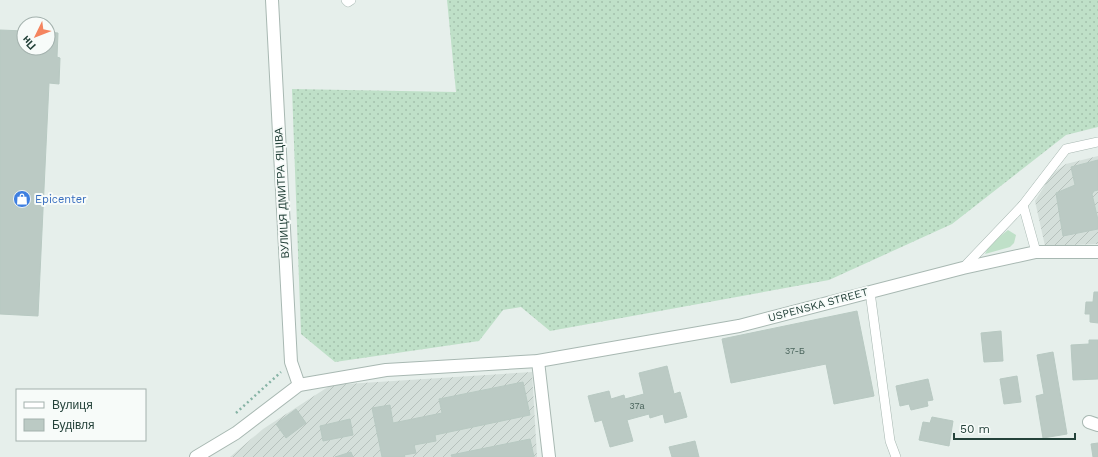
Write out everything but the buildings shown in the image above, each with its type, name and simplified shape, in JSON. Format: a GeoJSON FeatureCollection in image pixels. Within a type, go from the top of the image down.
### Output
{"type":"FeatureCollection","features":[{"type":"Feature","properties":{"kind":"street","name":"ВУЛИЦЯ ДМИТРА ЯЦІВА"},"geometry":{"type":"LineString","coordinates":[[272,0],[292,362],[300,385]]}},
{"type":"Feature","properties":{"kind":"street","name":"USPENSKA STREET"},"geometry":{"type":"LineString","coordinates":[[300,385],[386,370],[538,361],[739,326],[963,268],[1036,252],[1098,252]]}},
{"type":"Feature","properties":{"kind":"street"},"geometry":{"type":"LineString","coordinates":[[538,361],[549,457]]}},
{"type":"Feature","properties":{"kind":"street"},"geometry":{"type":"LineString","coordinates":[[196,457],[236,433],[300,385]]}},
{"type":"Feature","properties":{"kind":"lane"},"geometry":{"type":"LineString","coordinates":[[346,0],[348,2],[351,0]]}},
{"type":"Feature","properties":{"kind":"lane"},"geometry":{"type":"LineString","coordinates":[[963,268],[1023,205],[1066,149],[1098,142]]}},
{"type":"Feature","properties":{"kind":"lane"},"geometry":{"type":"LineString","coordinates":[[1023,205],[1036,252]]}},
{"type":"Feature","properties":{"kind":"lane"},"geometry":{"type":"LineString","coordinates":[[870,292],[890,441],[896,457]]}},
{"type":"Feature","properties":{"kind":"path"},"geometry":{"type":"LineString","coordinates":[[236,414],[292,362]]}},
{"type":"Feature","properties":{"kind":"shaded area"},"geometry":{"type":"Polygon","coordinates":[[[1098,156],[1098,244],[1045,246],[1035,201],[1052,174],[1066,164],[1098,156]]]}},
{"type":"Feature","properties":{"kind":"shaded area"},"geometry":{"type":"Polygon","coordinates":[[[532,372],[537,457],[230,457],[263,429],[331,385],[532,372]]]}},
{"type":"Feature","properties":{"kind":"green space"},"geometry":{"type":"Polygon","coordinates":[[[447,0],[1098,0],[1098,127],[1066,135],[952,224],[829,280],[550,331],[521,307],[503,310],[479,341],[335,362],[301,334],[292,89],[456,92],[447,0]]]}},
{"type":"Feature","properties":{"kind":"green space"},"geometry":{"type":"Polygon","coordinates":[[[1008,230],[1016,235],[1014,243],[1010,247],[985,254],[990,244],[1008,230]]]}},
{"type":"Feature","properties":{"kind":"place","name":"Epicenter"},"geometry":{"type":"Point","coordinates":[22,199]}}]}
